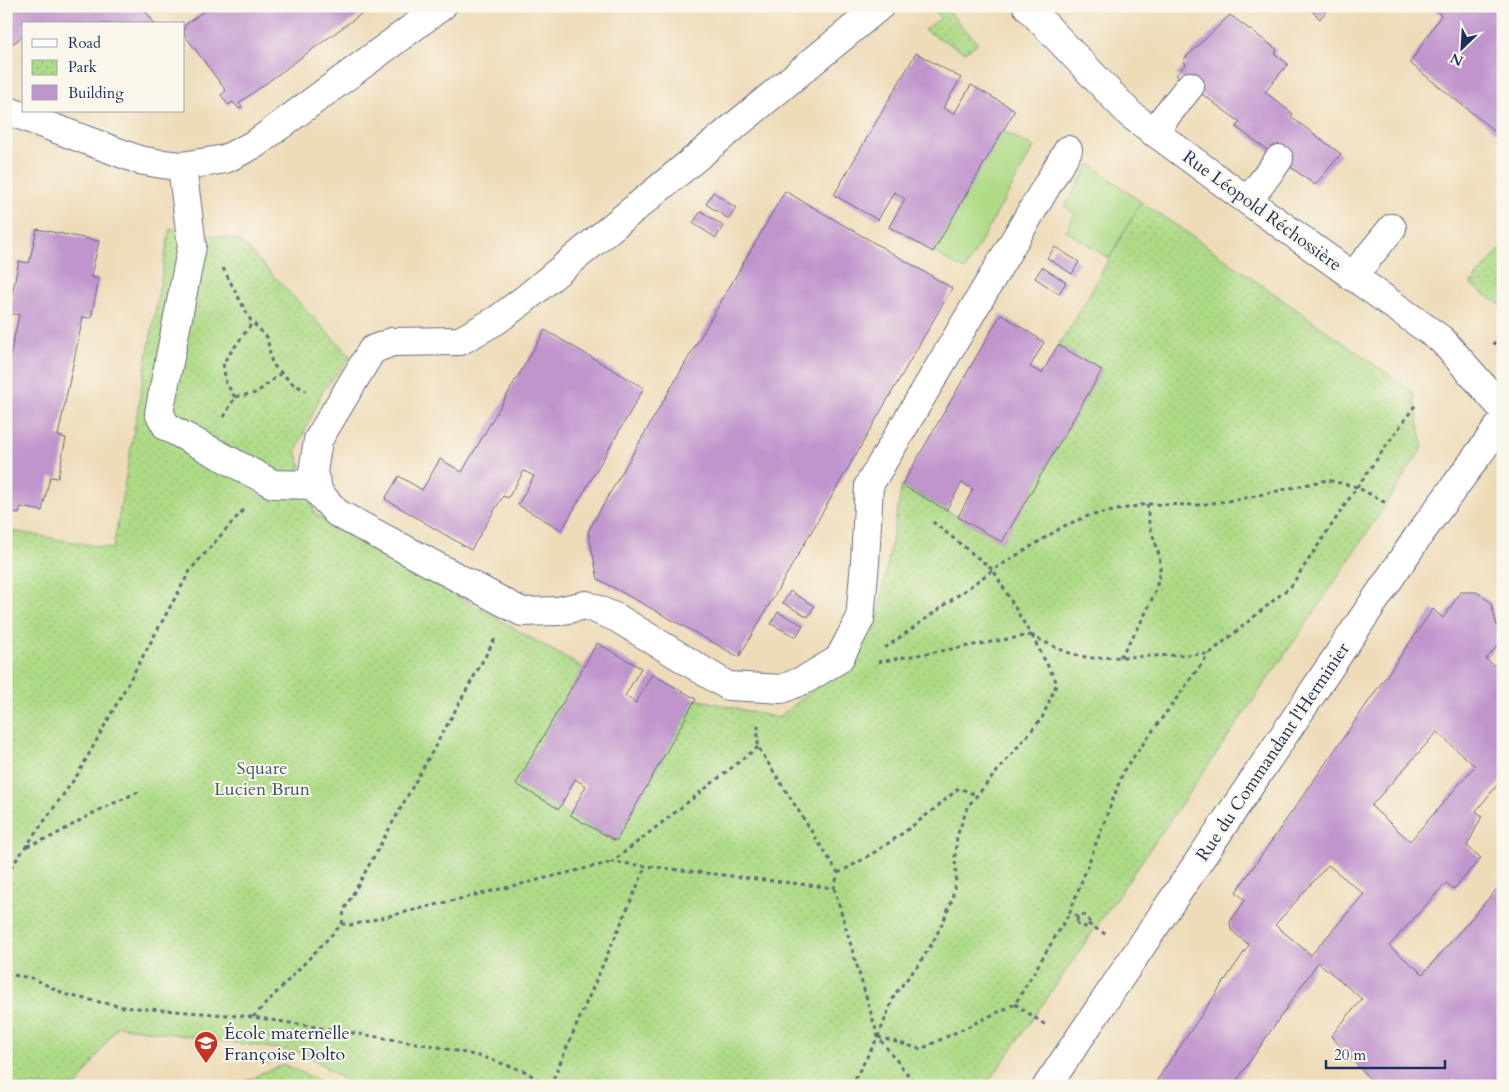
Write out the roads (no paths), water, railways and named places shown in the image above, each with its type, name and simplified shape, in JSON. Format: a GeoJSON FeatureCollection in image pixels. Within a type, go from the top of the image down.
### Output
{"type":"FeatureCollection","features":[{"type":"Feature","properties":{"kind":"street"},"geometry":{"type":"LineString","coordinates":[[6,110],[139,160],[182,166],[225,160],[255,144],[442,6]]}},
{"type":"Feature","properties":{"kind":"street"},"geometry":{"type":"LineString","coordinates":[[880,6],[525,299],[497,320],[460,341],[392,342],[372,350],[318,440],[313,472],[319,493],[337,513],[522,612],[558,611],[586,604],[617,618],[728,686],[782,689],[806,679],[838,659],[860,619],[869,485],[1068,150]]}},
{"type":"Feature","properties":{"kind":"street","name":"Rue Léopold Réchossière"},"geometry":{"type":"LineString","coordinates":[[1027,6],[1131,115],[1248,202],[1442,340],[1503,409]]}},
{"type":"Feature","properties":{"kind":"street"},"geometry":{"type":"LineString","coordinates":[[1153,132],[1190,86]]}},
{"type":"Feature","properties":{"kind":"street"},"geometry":{"type":"LineString","coordinates":[[1248,202],[1279,159]]}},
{"type":"Feature","properties":{"kind":"street"},"geometry":{"type":"LineString","coordinates":[[182,166],[192,246],[159,413],[167,427],[273,484],[317,485]]}},
{"type":"Feature","properties":{"kind":"street"},"geometry":{"type":"LineString","coordinates":[[1352,277],[1392,228]]}},
{"type":"Feature","properties":{"kind":"street","name":"Rue du Commandant l'Herminier"},"geometry":{"type":"LineString","coordinates":[[1047,1086],[1419,535],[1503,421]]}},
{"type":"Feature","properties":{"kind":"place","name":"École maternelle Françoise Dolto"},"geometry":{"type":"Point","coordinates":[206,1064]}},
{"type":"Feature","properties":{"kind":"park label","name":"Square Lucien Brun"},"geometry":{"type":"Point","coordinates":[262,778]}}]}
